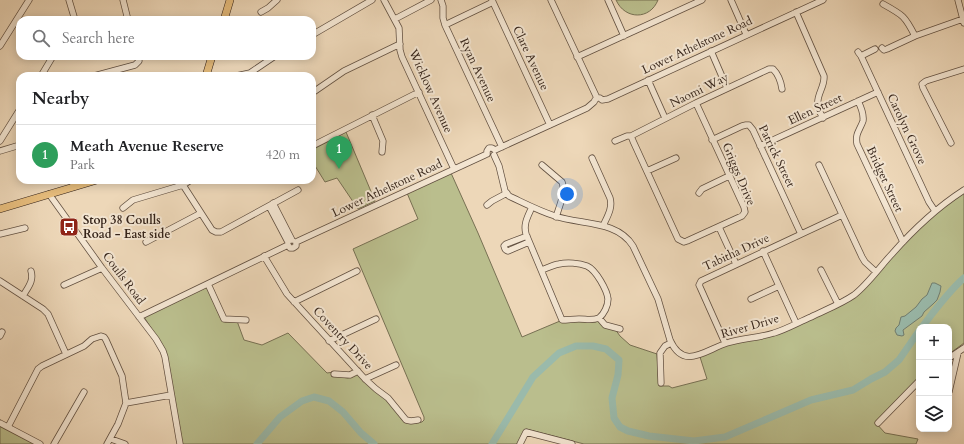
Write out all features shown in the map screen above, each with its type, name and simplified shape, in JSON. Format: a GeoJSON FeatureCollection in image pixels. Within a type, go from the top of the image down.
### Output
{"type":"FeatureCollection","features":[{"type":"Feature","properties":{"kind":"main road"},"geometry":{"type":"LineString","coordinates":[[225,16],[230,0]]}},
{"type":"Feature","properties":{"kind":"main road"},"geometry":{"type":"LineString","coordinates":[[207,72],[211,60]]}},
{"type":"Feature","properties":{"kind":"main road"},"geometry":{"type":"LineString","coordinates":[[0,209],[49,194],[73,184]]}},
{"type":"Feature","properties":{"kind":"street"},"geometry":{"type":"LineString","coordinates":[[21,16],[29,0]]}},
{"type":"Feature","properties":{"kind":"street"},"geometry":{"type":"LineString","coordinates":[[69,0],[74,16]]}},
{"type":"Feature","properties":{"kind":"street"},"geometry":{"type":"LineString","coordinates":[[123,0],[127,16]]}},
{"type":"Feature","properties":{"kind":"street"},"geometry":{"type":"LineString","coordinates":[[262,12],[277,0]]}},
{"type":"Feature","properties":{"kind":"street"},"geometry":{"type":"LineString","coordinates":[[316,33],[372,0]]}},
{"type":"Feature","properties":{"kind":"street","name":"Wicklow Avenue"},"geometry":{"type":"LineString","coordinates":[[384,0],[398,24],[402,57],[454,169]]}},
{"type":"Feature","properties":{"kind":"street"},"geometry":{"type":"LineString","coordinates":[[395,19],[431,0]]}},
{"type":"Feature","properties":{"kind":"street","name":"Ryan Avenue"},"geometry":{"type":"LineString","coordinates":[[441,0],[443,6],[442,14],[445,25],[502,147]]}},
{"type":"Feature","properties":{"kind":"street"},"geometry":{"type":"LineString","coordinates":[[551,0],[598,100]]}},
{"type":"Feature","properties":{"kind":"street"},"geometry":{"type":"LineString","coordinates":[[608,0],[624,36]]}},
{"type":"Feature","properties":{"kind":"street"},"geometry":{"type":"LineString","coordinates":[[577,57],[702,0]]}},
{"type":"Feature","properties":{"kind":"street"},"geometry":{"type":"LineString","coordinates":[[731,0],[746,34]]}},
{"type":"Feature","properties":{"kind":"street","name":"Lower Athelstone Road"},"geometry":{"type":"LineString","coordinates":[[139,317],[291,242],[491,154],[502,147],[587,108],[598,100],[608,99],[746,34],[823,0]]}},
{"type":"Feature","properties":{"kind":"street"},"geometry":{"type":"LineString","coordinates":[[958,0],[964,21]]}},
{"type":"Feature","properties":{"kind":"street"},"geometry":{"type":"LineString","coordinates":[[445,25],[493,1]]}},
{"type":"Feature","properties":{"kind":"street","name":"Clare Avenue"},"geometry":{"type":"LineString","coordinates":[[493,1],[550,125]]}},
{"type":"Feature","properties":{"kind":"street"},"geometry":{"type":"LineString","coordinates":[[883,4],[902,15],[908,22],[915,36]]}},
{"type":"Feature","properties":{"kind":"street"},"geometry":{"type":"LineString","coordinates":[[796,12],[824,76],[824,84],[818,99],[818,107],[823,118]]}},
{"type":"Feature","properties":{"kind":"street","name":"Carolyn Grove"},"geometry":{"type":"LineString","coordinates":[[936,211],[930,202],[859,54],[879,49],[884,50],[915,36],[964,21]]}},
{"type":"Feature","properties":{"kind":"street"},"geometry":{"type":"LineString","coordinates":[[0,46],[16,24]]}},
{"type":"Feature","properties":{"kind":"street"},"geometry":{"type":"LineString","coordinates":[[316,90],[344,71],[400,44]]}},
{"type":"Feature","properties":{"kind":"street"},"geometry":{"type":"LineString","coordinates":[[711,51],[727,88]]}},
{"type":"Feature","properties":{"kind":"street"},"geometry":{"type":"LineString","coordinates":[[43,72],[51,60]]}},
{"type":"Feature","properties":{"kind":"street"},"geometry":{"type":"LineString","coordinates":[[109,72],[135,65],[139,62],[139,60]]}},
{"type":"Feature","properties":{"kind":"street"},"geometry":{"type":"LineString","coordinates":[[251,72],[269,60]]}},
{"type":"Feature","properties":{"kind":"street","name":"Naomi Way"},"geometry":{"type":"LineString","coordinates":[[615,141],[631,136],[665,118],[769,69],[773,69],[776,72],[782,89]]}},
{"type":"Feature","properties":{"kind":"street"},"geometry":{"type":"LineString","coordinates":[[950,143],[922,84],[926,81],[964,70]]}},
{"type":"Feature","properties":{"kind":"street"},"geometry":{"type":"LineString","coordinates":[[648,80],[665,118]]}},
{"type":"Feature","properties":{"kind":"street"},"geometry":{"type":"LineString","coordinates":[[316,144],[419,92]]}},
{"type":"Feature","properties":{"kind":"street","name":"Ellen Street"},"geometry":{"type":"LineString","coordinates":[[760,146],[878,92]]}},
{"type":"Feature","properties":{"kind":"street","name":"Bridget Street"},"geometry":{"type":"LineString","coordinates":[[858,101],[862,108],[863,121],[857,135],[857,144],[903,242]]}},
{"type":"Feature","properties":{"kind":"street","name":"Griggs Drive"},"geometry":{"type":"LineString","coordinates":[[631,136],[678,239],[684,242],[687,241],[742,216],[744,207],[696,103]]}},
{"type":"Feature","properties":{"kind":"street"},"geometry":{"type":"LineString","coordinates":[[0,141],[16,115]]}},
{"type":"Feature","properties":{"kind":"street"},"geometry":{"type":"LineString","coordinates":[[372,116],[383,141],[382,152]]}},
{"type":"Feature","properties":{"kind":"street","name":"Patrick Street"},"geometry":{"type":"LineString","coordinates":[[712,140],[742,126],[749,125],[753,130],[801,234]]}},
{"type":"Feature","properties":{"kind":"street"},"geometry":{"type":"LineString","coordinates":[[0,151],[16,146]]}},
{"type":"Feature","properties":{"kind":"street"},"geometry":{"type":"LineString","coordinates":[[491,154],[499,166],[505,191],[509,196],[556,217],[612,228],[630,240],[658,299],[671,343],[665,346],[660,353],[661,383]]}},
{"type":"Feature","properties":{"kind":"street"},"geometry":{"type":"LineString","coordinates":[[592,158],[611,202],[610,210],[603,226]]}},
{"type":"Feature","properties":{"kind":"street"},"geometry":{"type":"LineString","coordinates":[[647,171],[676,158]]}},
{"type":"Feature","properties":{"kind":"street"},"geometry":{"type":"LineString","coordinates":[[542,165],[562,182],[563,185],[556,217]]}},
{"type":"Feature","properties":{"kind":"street"},"geometry":{"type":"LineString","coordinates":[[819,165],[862,257],[865,262],[876,272]]}},
{"type":"Feature","properties":{"kind":"street"},"geometry":{"type":"LineString","coordinates":[[699,194],[702,189],[729,176]]}},
{"type":"Feature","properties":{"kind":"street"},"geometry":{"type":"LineString","coordinates":[[123,208],[133,200],[183,185],[212,230],[220,232],[298,190]]}},
{"type":"Feature","properties":{"kind":"street","name":"River Drive"},"geometry":{"type":"LineString","coordinates":[[671,343],[674,349],[680,354],[692,357],[701,355],[725,343],[773,333],[848,299],[856,294],[921,223],[964,190]]}},
{"type":"Feature","properties":{"kind":"street"},"geometry":{"type":"LineString","coordinates":[[487,205],[506,193]]}},
{"type":"Feature","properties":{"kind":"street","name":"Coulls Road"},"geometry":{"type":"LineString","coordinates":[[49,194],[102,268],[156,339],[163,351],[180,444]]}},
{"type":"Feature","properties":{"kind":"street"},"geometry":{"type":"LineString","coordinates":[[271,204],[291,242]]}},
{"type":"Feature","properties":{"kind":"street"},"geometry":{"type":"LineString","coordinates":[[532,207],[525,223],[525,230],[562,320],[592,320],[599,318],[605,311],[608,299],[607,295],[599,277],[591,268],[582,265],[559,264],[542,270]]}},
{"type":"Feature","properties":{"kind":"street"},"geometry":{"type":"LineString","coordinates":[[146,242],[201,213]]}},
{"type":"Feature","properties":{"kind":"street","name":"Tabitha Drive"},"geometry":{"type":"LineString","coordinates":[[725,343],[700,288],[700,283],[703,279],[842,215]]}},
{"type":"Feature","properties":{"kind":"street"},"geometry":{"type":"LineString","coordinates":[[719,227],[736,264]]}},
{"type":"Feature","properties":{"kind":"street"},"geometry":{"type":"LineString","coordinates":[[0,234],[25,228]]}},
{"type":"Feature","properties":{"kind":"street"},"geometry":{"type":"LineString","coordinates":[[527,236],[504,246],[505,249],[508,250],[529,242]]}},
{"type":"Feature","properties":{"kind":"street"},"geometry":{"type":"LineString","coordinates":[[763,252],[796,323]]}},
{"type":"Feature","properties":{"kind":"street","name":"Coventry Drive"},"geometry":{"type":"LineString","coordinates":[[264,256],[287,294],[329,341],[365,379],[388,398],[406,420],[418,420]]}},
{"type":"Feature","properties":{"kind":"street"},"geometry":{"type":"LineString","coordinates":[[64,285],[102,268]]}},
{"type":"Feature","properties":{"kind":"street"},"geometry":{"type":"LineString","coordinates":[[821,270],[838,304]]}},
{"type":"Feature","properties":{"kind":"street"},"geometry":{"type":"LineString","coordinates":[[23,296],[32,280],[31,271]]}},
{"type":"Feature","properties":{"kind":"street"},"geometry":{"type":"LineString","coordinates":[[294,302],[357,271]]}},
{"type":"Feature","properties":{"kind":"street"},"geometry":{"type":"LineString","coordinates":[[0,281],[43,308],[48,314],[66,354]]}},
{"type":"Feature","properties":{"kind":"street"},"geometry":{"type":"LineString","coordinates":[[208,284],[224,319],[246,320]]}},
{"type":"Feature","properties":{"kind":"street"},"geometry":{"type":"LineString","coordinates":[[751,299],[779,286]]}},
{"type":"Feature","properties":{"kind":"street"},"geometry":{"type":"LineString","coordinates":[[599,318],[603,324],[620,329]]}},
{"type":"Feature","properties":{"kind":"street"},"geometry":{"type":"LineString","coordinates":[[329,341],[376,319]]}},
{"type":"Feature","properties":{"kind":"street"},"geometry":{"type":"LineString","coordinates":[[8,427],[38,369],[84,346],[92,339],[101,336],[106,340],[119,367],[126,402],[109,442],[125,444]]}},
{"type":"Feature","properties":{"kind":"street"},"geometry":{"type":"LineString","coordinates":[[952,356],[964,348]]}},
{"type":"Feature","properties":{"kind":"street"},"geometry":{"type":"LineString","coordinates":[[952,379],[958,353]]}},
{"type":"Feature","properties":{"kind":"street"},"geometry":{"type":"LineString","coordinates":[[365,379],[396,365]]}},
{"type":"Feature","properties":{"kind":"street"},"geometry":{"type":"LineString","coordinates":[[334,374],[350,375],[358,371]]}},
{"type":"Feature","properties":{"kind":"street"},"geometry":{"type":"LineString","coordinates":[[878,423],[916,384]]}},
{"type":"Feature","properties":{"kind":"street"},"geometry":{"type":"LineString","coordinates":[[54,444],[84,392]]}},
{"type":"Feature","properties":{"kind":"street"},"geometry":{"type":"LineString","coordinates":[[126,402],[171,395]]}},
{"type":"Feature","properties":{"kind":"street"},"geometry":{"type":"LineString","coordinates":[[0,423],[40,444]]}},
{"type":"Feature","properties":{"kind":"street"},"geometry":{"type":"LineString","coordinates":[[520,444],[526,432],[569,444]]}},
{"type":"Feature","properties":{"kind":"green space"},"geometry":{"type":"Polygon","coordinates":[[[616,0],[658,0],[654,7],[649,11],[644,14],[637,15],[625,11],[620,7],[616,0]]]}},
{"type":"Feature","properties":{"kind":"green space"},"geometry":{"type":"Polygon","coordinates":[[[346,132],[375,201],[358,209],[337,178],[325,182],[316,167],[316,148],[346,132]]]}},
{"type":"Feature","properties":{"kind":"green space"},"geometry":{"type":"Polygon","coordinates":[[[451,173],[522,337],[560,321],[598,321],[615,329],[630,345],[657,354],[659,386],[669,386],[672,388],[707,379],[700,357],[726,345],[773,335],[848,301],[937,212],[964,193],[964,343],[952,352],[952,324],[916,324],[916,381],[875,422],[885,433],[918,439],[916,444],[584,444],[526,429],[518,444],[182,444],[164,348],[144,317],[207,287],[221,319],[225,322],[237,321],[244,340],[262,345],[288,333],[327,373],[334,372],[334,376],[348,378],[357,374],[388,400],[403,421],[413,423],[422,422],[424,420],[353,249],[418,219],[407,193],[451,173]]]}},
{"type":"Feature","properties":{"kind":"green space"},"geometry":{"type":"Polygon","coordinates":[[[0,424],[38,444],[0,444],[0,424]]]}},
{"type":"Feature","properties":{"kind":"shaded area"},"geometry":{"type":"Polygon","coordinates":[[[932,283],[941,286],[937,300],[924,312],[922,316],[903,330],[904,335],[897,335],[895,331],[899,325],[901,317],[905,316],[916,307],[927,295],[932,283]]]}},
{"type":"Feature","properties":{"kind":"waterway"},"geometry":{"type":"LineString","coordinates":[[924,324],[947,295],[964,278]]}},
{"type":"Feature","properties":{"kind":"waterway"},"geometry":{"type":"LineString","coordinates":[[492,444],[533,377],[559,353],[576,346],[593,346],[606,349],[619,360],[618,375],[612,398],[614,418],[620,427],[628,431],[649,436],[694,441],[725,437],[811,400],[853,390],[885,372],[899,360],[916,335]]}},
{"type":"Feature","properties":{"kind":"waterway"},"geometry":{"type":"LineString","coordinates":[[257,444],[280,417],[302,401],[314,397],[329,401],[343,412],[361,433],[374,444]]}},
{"type":"Feature","properties":{"kind":"place","name":"Meath Avenue Reserve"},"geometry":{"type":"Point","coordinates":[339,169]}},
{"type":"Feature","properties":{"kind":"place","name":"Stop 38 Coulls Road - East side"},"geometry":{"type":"Point","coordinates":[69,227]}}]}
